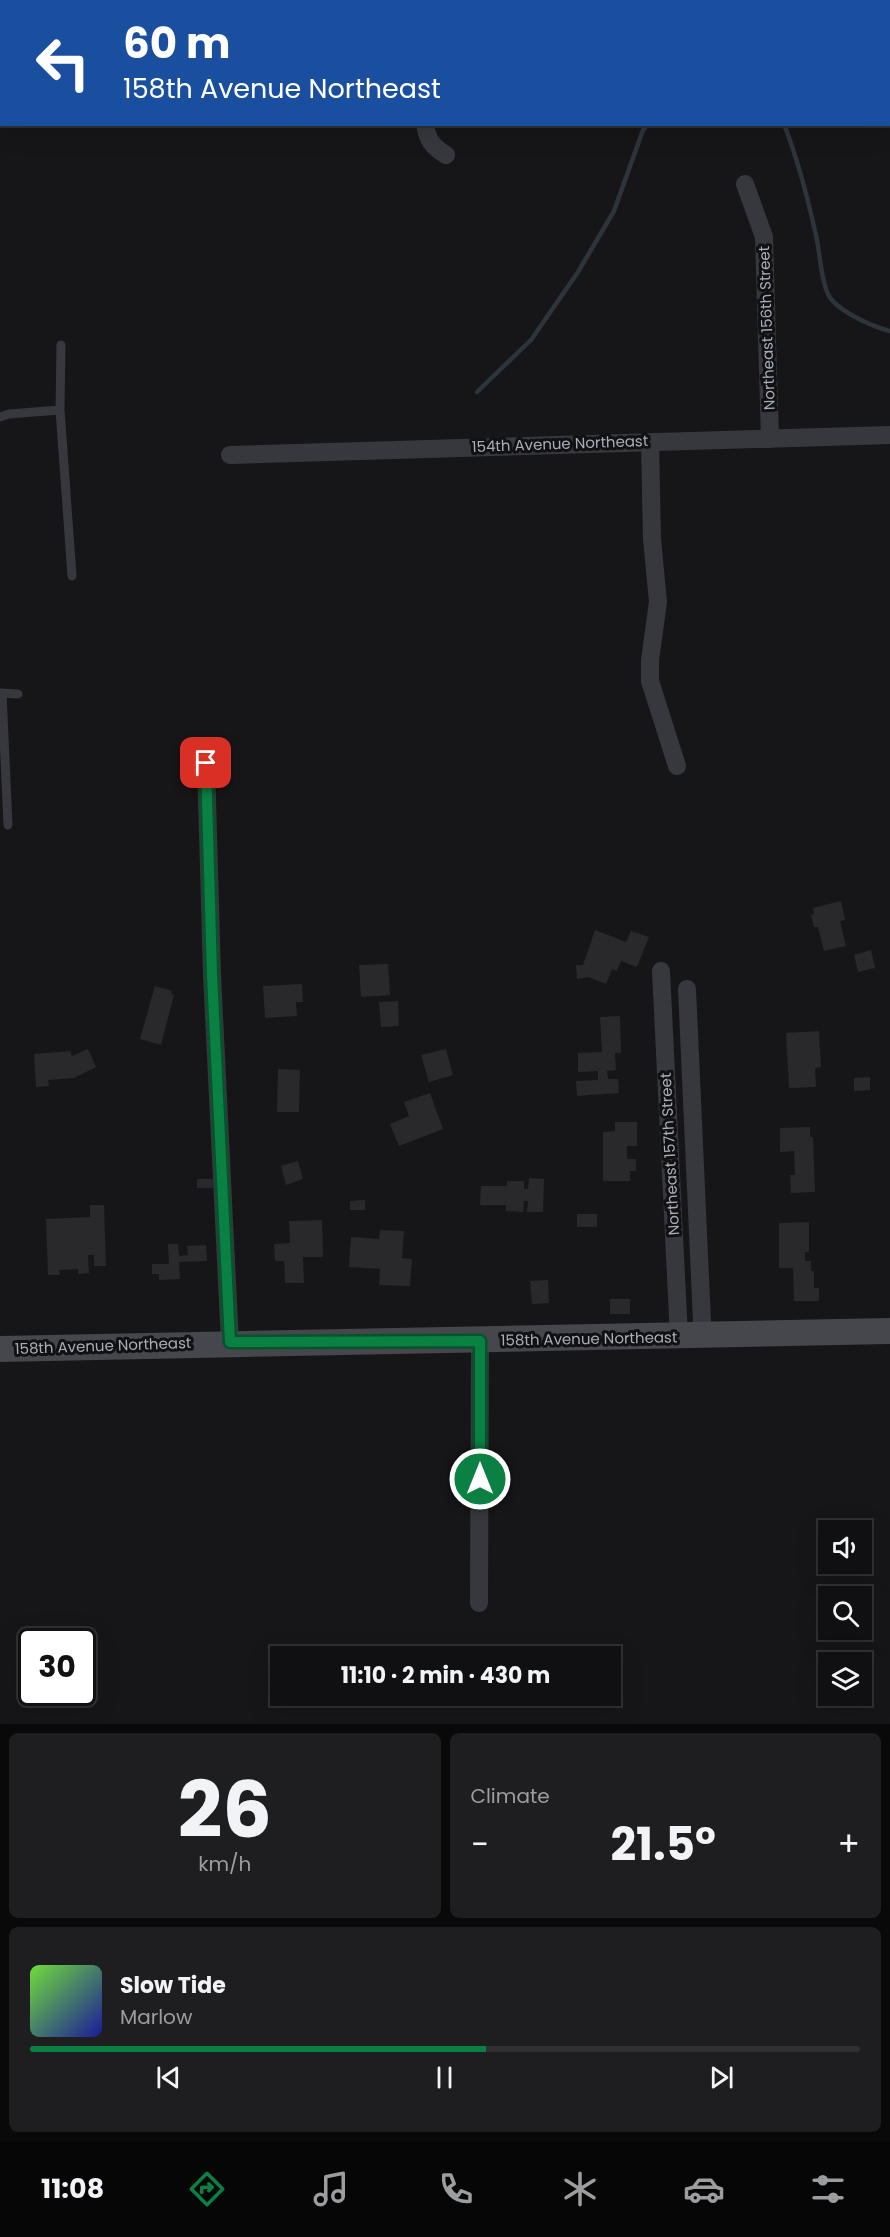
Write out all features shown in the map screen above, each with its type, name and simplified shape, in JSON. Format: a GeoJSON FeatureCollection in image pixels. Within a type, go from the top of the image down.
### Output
{"type":"FeatureCollection","features":[{"type":"Feature","properties":{"kind":"street"},"geometry":{"type":"LineString","coordinates":[[425,126],[426,134],[433,147],[446,155]]}},
{"type":"Feature","properties":{"kind":"street","name":"Northeast 156th Street"},"geometry":{"type":"LineString","coordinates":[[744,184],[764,237],[770,439]]}},
{"type":"Feature","properties":{"kind":"street","name":"154th Avenue Northeast"},"geometry":{"type":"LineString","coordinates":[[230,455],[890,435]]}},
{"type":"Feature","properties":{"kind":"street"},"geometry":{"type":"LineString","coordinates":[[650,442],[652,539],[658,602],[650,660],[650,681],[677,766]]}},
{"type":"Feature","properties":{"kind":"street"},"geometry":{"type":"LineString","coordinates":[[206,763],[212,975],[230,1342]]}},
{"type":"Feature","properties":{"kind":"street","name":"Northeast 157th Street"},"geometry":{"type":"LineString","coordinates":[[661,971],[679,1337]]}},
{"type":"Feature","properties":{"kind":"street"},"geometry":{"type":"LineString","coordinates":[[687,989],[702,1322],[707,1336]]}},
{"type":"Feature","properties":{"kind":"street","name":"158th Avenue Northeast"},"geometry":{"type":"LineString","coordinates":[[0,1349],[230,1342],[480,1341],[890,1331]]}},
{"type":"Feature","properties":{"kind":"street"},"geometry":{"type":"LineString","coordinates":[[479,1603],[480,1341]]}},
{"type":"Feature","properties":{"kind":"lane"},"geometry":{"type":"LineString","coordinates":[[61,345],[60,410],[72,576]]}},
{"type":"Feature","properties":{"kind":"lane"},"geometry":{"type":"LineString","coordinates":[[0,417],[9,414],[60,410]]}},
{"type":"Feature","properties":{"kind":"lane"},"geometry":{"type":"LineString","coordinates":[[8,825],[1,693],[18,694]]}},
{"type":"Feature","properties":{"kind":"building"},"geometry":{"type":"Polygon","coordinates":[[[841,901],[845,920],[840,921],[846,946],[824,951],[818,927],[814,927],[811,915],[814,914],[813,908],[841,901]]]}},
{"type":"Feature","properties":{"kind":"building"},"geometry":{"type":"Polygon","coordinates":[[[595,930],[626,942],[631,931],[649,937],[637,967],[621,961],[617,971],[612,969],[606,984],[588,977],[577,979],[576,965],[583,965],[595,930]]]}},
{"type":"Feature","properties":{"kind":"building"},"geometry":{"type":"Polygon","coordinates":[[[871,950],[875,968],[858,972],[854,955],[871,950]]]}},
{"type":"Feature","properties":{"kind":"building"},"geometry":{"type":"Polygon","coordinates":[[[388,964],[390,995],[361,997],[359,965],[388,964]]]}},
{"type":"Feature","properties":{"kind":"building"},"geometry":{"type":"Polygon","coordinates":[[[302,984],[303,1002],[296,1002],[297,1016],[265,1018],[263,986],[302,984]]]}},
{"type":"Feature","properties":{"kind":"building"},"geometry":{"type":"Polygon","coordinates":[[[155,986],[172,991],[171,994],[174,995],[161,1045],[140,1039],[155,986]]]}},
{"type":"Feature","properties":{"kind":"building"},"geometry":{"type":"Polygon","coordinates":[[[398,1001],[399,1026],[381,1027],[379,1002],[398,1001]]]}},
{"type":"Feature","properties":{"kind":"building"},"geometry":{"type":"Polygon","coordinates":[[[620,1016],[621,1053],[615,1053],[616,1070],[607,1071],[608,1079],[618,1079],[619,1093],[577,1096],[576,1081],[598,1080],[598,1071],[578,1072],[578,1053],[602,1052],[600,1017],[620,1016]]]}},
{"type":"Feature","properties":{"kind":"building"},"geometry":{"type":"Polygon","coordinates":[[[819,1031],[821,1067],[815,1068],[816,1087],[789,1088],[786,1033],[819,1031]]]}},
{"type":"Feature","properties":{"kind":"building"},"geometry":{"type":"Polygon","coordinates":[[[88,1049],[96,1067],[74,1078],[48,1080],[49,1086],[36,1087],[34,1054],[70,1051],[72,1056],[88,1049]]]}},
{"type":"Feature","properties":{"kind":"building"},"geometry":{"type":"Polygon","coordinates":[[[446,1049],[453,1075],[429,1082],[421,1055],[446,1049]]]}},
{"type":"Feature","properties":{"kind":"building"},"geometry":{"type":"Polygon","coordinates":[[[278,1069],[300,1070],[299,1112],[277,1112],[278,1069]]]}},
{"type":"Feature","properties":{"kind":"building"},"geometry":{"type":"Polygon","coordinates":[[[870,1077],[870,1090],[854,1091],[854,1078],[870,1077]]]}},
{"type":"Feature","properties":{"kind":"building"},"geometry":{"type":"Polygon","coordinates":[[[430,1093],[443,1129],[399,1146],[390,1124],[409,1116],[404,1102],[430,1093]]]}},
{"type":"Feature","properties":{"kind":"building"},"geometry":{"type":"Polygon","coordinates":[[[615,1122],[637,1122],[637,1146],[627,1146],[627,1159],[636,1159],[636,1171],[630,1171],[630,1181],[603,1181],[603,1132],[615,1131],[615,1122]]]}},
{"type":"Feature","properties":{"kind":"building"},"geometry":{"type":"Polygon","coordinates":[[[810,1127],[810,1137],[813,1137],[815,1192],[791,1193],[790,1175],[795,1175],[794,1151],[780,1152],[780,1128],[810,1127]]]}},
{"type":"Feature","properties":{"kind":"building"},"geometry":{"type":"Polygon","coordinates":[[[298,1161],[303,1179],[286,1185],[281,1166],[298,1161]]]}},
{"type":"Feature","properties":{"kind":"building"},"geometry":{"type":"Polygon","coordinates":[[[529,1178],[544,1179],[543,1212],[527,1212],[528,1201],[524,1201],[523,1212],[506,1211],[506,1205],[480,1205],[481,1186],[507,1186],[507,1181],[524,1181],[524,1189],[528,1189],[529,1178]]]}},
{"type":"Feature","properties":{"kind":"building"},"geometry":{"type":"Polygon","coordinates":[[[197,1179],[215,1179],[215,1188],[197,1188],[197,1179]]]}},
{"type":"Feature","properties":{"kind":"building"},"geometry":{"type":"Polygon","coordinates":[[[365,1200],[365,1210],[350,1210],[350,1201],[365,1200]]]}},
{"type":"Feature","properties":{"kind":"building"},"geometry":{"type":"Polygon","coordinates":[[[90,1205],[104,1205],[106,1266],[94,1266],[94,1255],[88,1255],[89,1273],[78,1274],[78,1269],[59,1270],[60,1275],[48,1275],[46,1219],[90,1217],[90,1205]]]}},
{"type":"Feature","properties":{"kind":"building"},"geometry":{"type":"Polygon","coordinates":[[[577,1214],[597,1214],[597,1227],[577,1227],[577,1214]]]}},
{"type":"Feature","properties":{"kind":"building"},"geometry":{"type":"Polygon","coordinates":[[[322,1220],[323,1257],[303,1257],[304,1283],[285,1283],[284,1261],[275,1261],[274,1244],[290,1243],[289,1221],[322,1220]]]}},
{"type":"Feature","properties":{"kind":"building"},"geometry":{"type":"Polygon","coordinates":[[[809,1222],[809,1252],[805,1252],[805,1261],[811,1261],[811,1271],[814,1271],[814,1288],[819,1288],[819,1301],[794,1301],[793,1268],[779,1268],[779,1223],[809,1222]]]}},
{"type":"Feature","properties":{"kind":"building"},"geometry":{"type":"Polygon","coordinates":[[[380,1230],[404,1231],[402,1258],[412,1259],[410,1286],[379,1285],[380,1269],[349,1267],[351,1237],[379,1239],[380,1230]]]}},
{"type":"Feature","properties":{"kind":"building"},"geometry":{"type":"Polygon","coordinates":[[[168,1244],[178,1244],[179,1256],[188,1255],[187,1246],[206,1245],[207,1261],[179,1262],[180,1279],[159,1280],[159,1274],[152,1274],[152,1264],[169,1264],[168,1244]]]}},
{"type":"Feature","properties":{"kind":"building"},"geometry":{"type":"Polygon","coordinates":[[[548,1280],[549,1303],[532,1304],[530,1281],[548,1280]]]}},
{"type":"Feature","properties":{"kind":"building"},"geometry":{"type":"Polygon","coordinates":[[[610,1299],[630,1299],[630,1314],[610,1314],[610,1299]]]}},
{"type":"Feature","properties":{"kind":"waterway"},"geometry":{"type":"LineString","coordinates":[[477,392],[531,340],[578,272],[614,211],[646,126]]}},
{"type":"Feature","properties":{"kind":"waterway"},"geometry":{"type":"LineString","coordinates":[[785,126],[805,190],[817,238],[823,280],[828,294],[846,312],[890,331]]}},
{"type":"Feature","properties":{"kind":"route"},"geometry":{"type":"LineString","coordinates":[[206,763],[212,975],[230,1342],[480,1341],[480,1479]]}}]}
